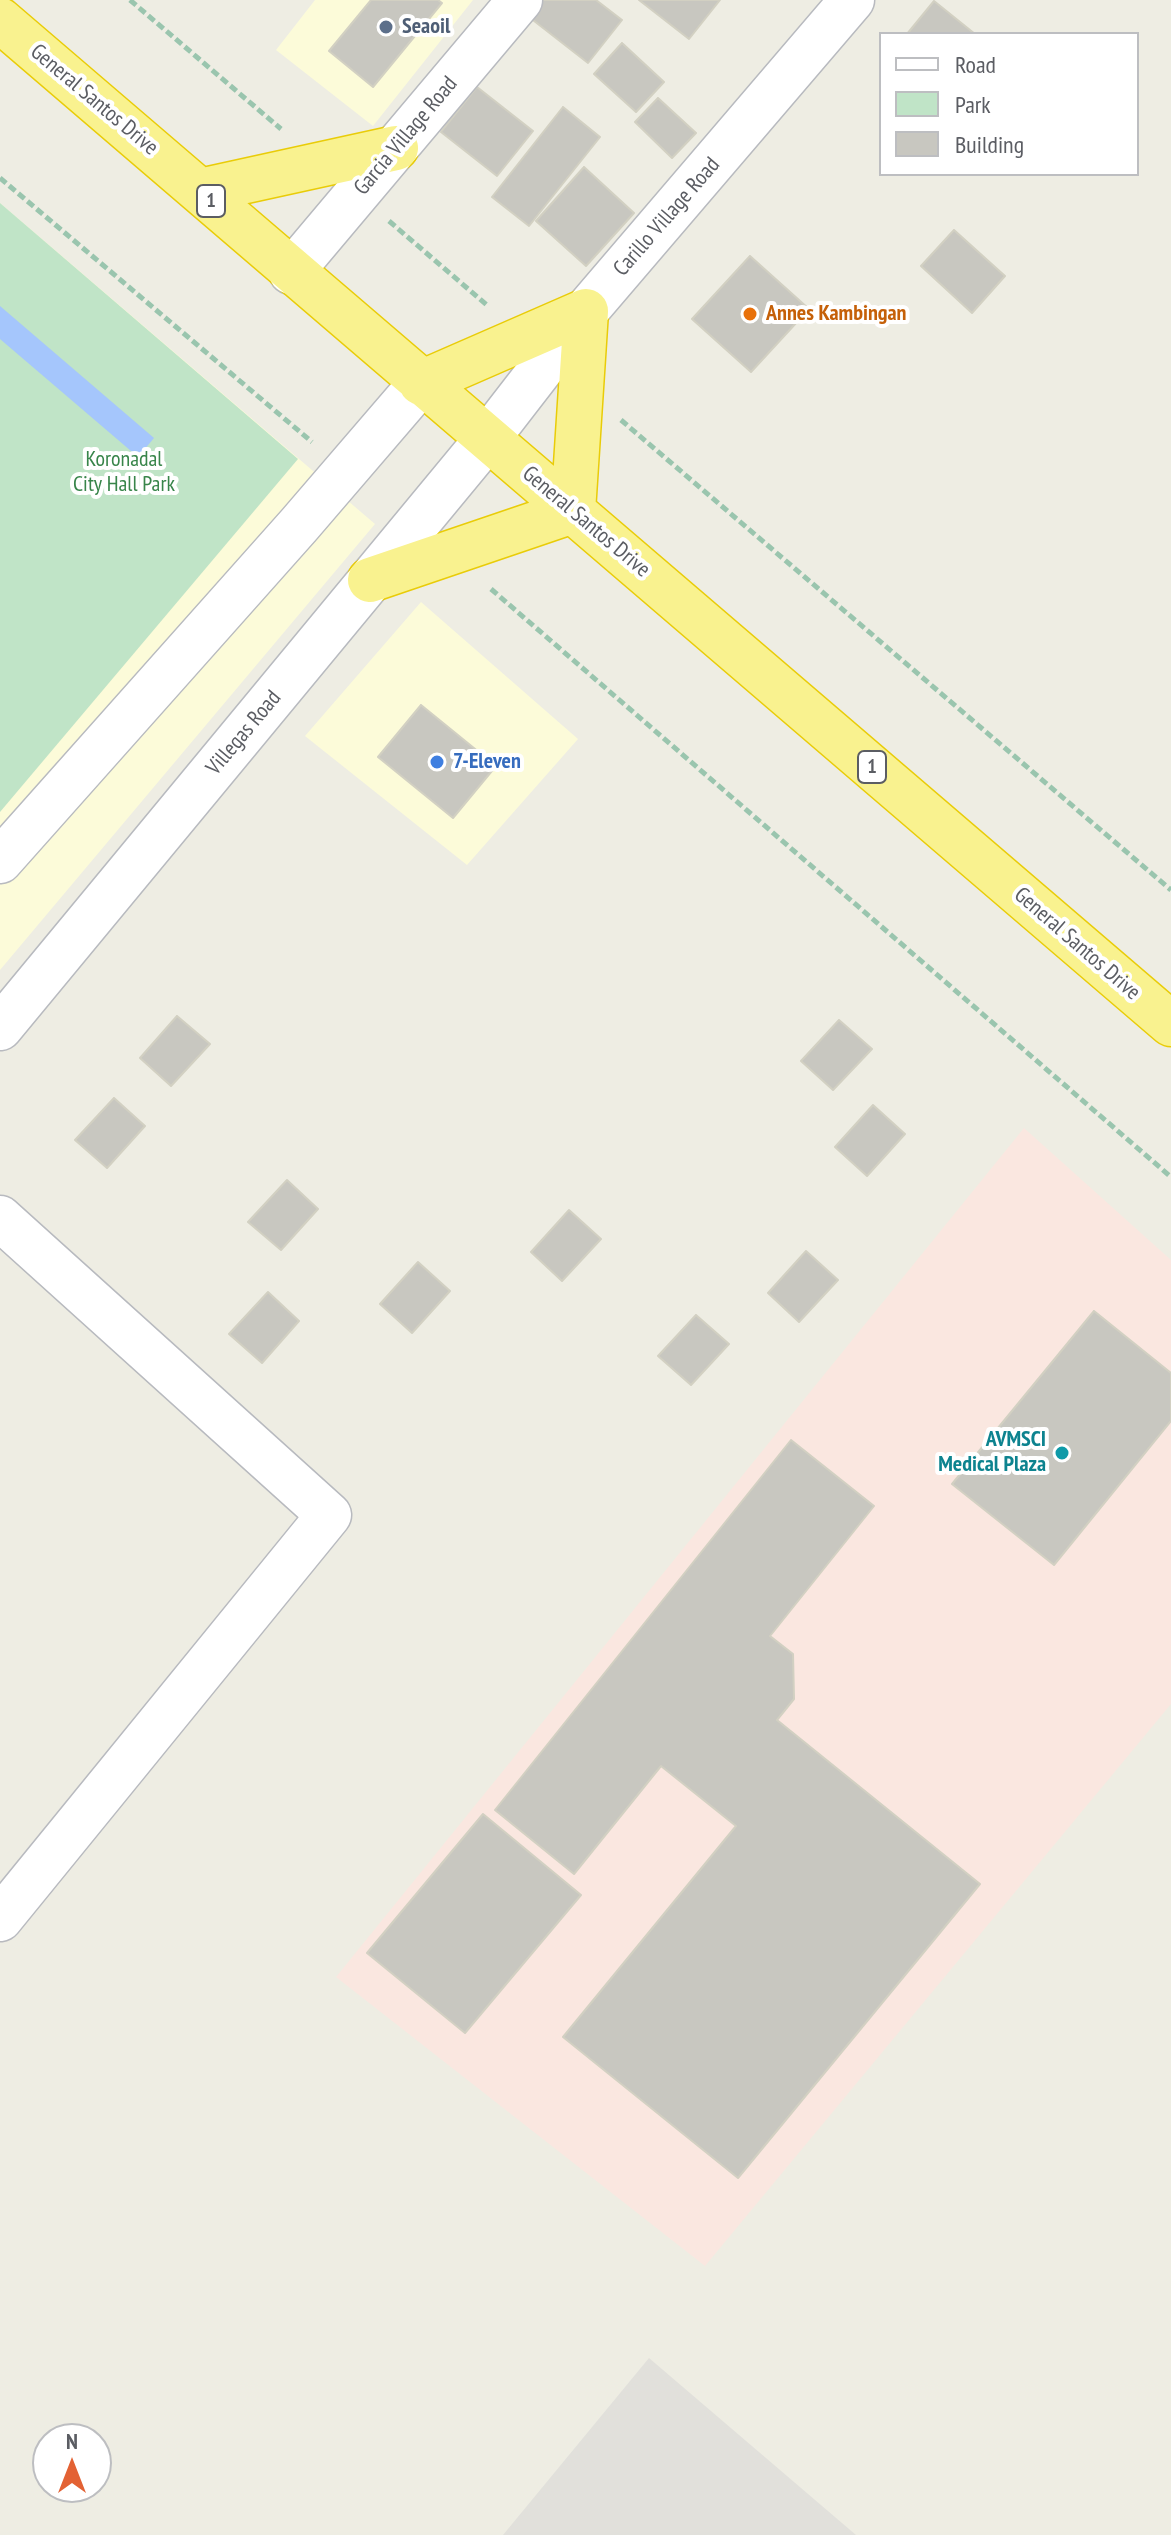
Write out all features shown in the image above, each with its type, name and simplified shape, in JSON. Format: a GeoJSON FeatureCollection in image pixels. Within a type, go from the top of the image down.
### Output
{"type":"FeatureCollection","features":[{"type":"Feature","properties":{"kind":"highway","name":"General Santos Drive"},"geometry":{"type":"LineString","coordinates":[[0,20],[1171,1024]]}},
{"type":"Feature","properties":{"kind":"highway"},"geometry":{"type":"LineString","coordinates":[[200,191],[396,148]]}},
{"type":"Feature","properties":{"kind":"highway"},"geometry":{"type":"LineString","coordinates":[[370,580],[573,511],[586,311],[421,383]]}},
{"type":"Feature","properties":{"kind":"street","name":"Garcia Village Road"},"geometry":{"type":"LineString","coordinates":[[291,272],[520,0]]}},
{"type":"Feature","properties":{"kind":"street","name":"Carillo Village Road"},"geometry":{"type":"LineString","coordinates":[[487,439],[586,311],[852,0]]}},
{"type":"Feature","properties":{"kind":"street"},"geometry":{"type":"LineString","coordinates":[[0,861],[289,537],[421,383]]}},
{"type":"Feature","properties":{"kind":"street","name":"Villegas Road"},"geometry":{"type":"LineString","coordinates":[[0,1028],[487,439]]}},
{"type":"Feature","properties":{"kind":"street"},"geometry":{"type":"LineString","coordinates":[[0,1919],[329,1515],[7,1241]]}},
{"type":"Feature","properties":{"kind":"path"},"geometry":{"type":"LineString","coordinates":[[130,0],[321,164]]}},
{"type":"Feature","properties":{"kind":"path"},"geometry":{"type":"LineString","coordinates":[[0,178],[316,446]]}},
{"type":"Feature","properties":{"kind":"path"},"geometry":{"type":"LineString","coordinates":[[357,194],[495,313]]}},
{"type":"Feature","properties":{"kind":"path"},"geometry":{"type":"LineString","coordinates":[[616,416],[1171,890]]}},
{"type":"Feature","properties":{"kind":"path"},"geometry":{"type":"LineString","coordinates":[[491,589],[1171,1177]]}},
{"type":"Feature","properties":{"kind":"shaded area"},"geometry":{"type":"Polygon","coordinates":[[[315,0],[473,0],[373,126],[276,50],[315,0]]]}},
{"type":"Feature","properties":{"kind":"shaded area","name":"Koronadal City Hall Park"},"geometry":{"type":"Polygon","coordinates":[[[0,203],[375,524],[0,970],[0,203]]]}},
{"type":"Feature","properties":{"kind":"shaded area"},"geometry":{"type":"Polygon","coordinates":[[[421,602],[578,739],[467,865],[305,736],[421,602]]]}},
{"type":"Feature","properties":{"kind":"shaded area"},"geometry":{"type":"Polygon","coordinates":[[[1024,1128],[1171,1260],[1171,1704],[705,2266],[336,1977],[1024,1128]]]}},
{"type":"Feature","properties":{"kind":"shaded area"},"geometry":{"type":"Polygon","coordinates":[[[649,2358],[856,2535],[503,2535],[649,2358]]]}},
{"type":"Feature","properties":{"kind":"green space","name":"Koronadal City Hall Park"},"geometry":{"type":"Polygon","coordinates":[[[0,203],[298,459],[0,812],[0,203]]]}},
{"type":"Feature","properties":{"kind":"water"},"geometry":{"type":"Polygon","coordinates":[[[0,306],[154,438],[138,457],[0,339],[0,306]]]}},
{"type":"Feature","properties":{"kind":"building","name":"Seaoil"},"geometry":{"type":"Polygon","coordinates":[[[371,0],[438,0],[442,3],[373,87],[329,51],[371,0]]]}},
{"type":"Feature","properties":{"kind":"building"},"geometry":{"type":"Polygon","coordinates":[[[543,0],[596,0],[622,20],[588,63],[529,17],[543,0]]]}},
{"type":"Feature","properties":{"kind":"building"},"geometry":{"type":"Polygon","coordinates":[[[639,0],[720,0],[689,39],[639,0]]]}},
{"type":"Feature","properties":{"kind":"building"},"geometry":{"type":"Polygon","coordinates":[[[934,1],[973,32],[909,32],[934,1]]]}},
{"type":"Feature","properties":{"kind":"building"},"geometry":{"type":"Polygon","coordinates":[[[622,43],[664,82],[636,112],[594,74],[622,43]]]}},
{"type":"Feature","properties":{"kind":"building"},"geometry":{"type":"Polygon","coordinates":[[[477,87],[533,131],[497,176],[441,132],[477,87]]]}},
{"type":"Feature","properties":{"kind":"building"},"geometry":{"type":"Polygon","coordinates":[[[658,98],[696,133],[672,158],[635,122],[658,98]]]}},
{"type":"Feature","properties":{"kind":"building"},"geometry":{"type":"Polygon","coordinates":[[[563,107],[600,137],[529,226],[492,197],[563,107]]]}},
{"type":"Feature","properties":{"kind":"building"},"geometry":{"type":"Polygon","coordinates":[[[584,167],[634,213],[586,266],[536,221],[584,167]]]}},
{"type":"Feature","properties":{"kind":"building"},"geometry":{"type":"Polygon","coordinates":[[[954,230],[1005,276],[972,313],[921,266],[954,230]]]}},
{"type":"Feature","properties":{"kind":"building"},"geometry":{"type":"Polygon","coordinates":[[[750,256],[809,309],[751,372],[692,319],[750,256]]]}},
{"type":"Feature","properties":{"kind":"building","name":"7-Eleven"},"geometry":{"type":"Polygon","coordinates":[[[421,705],[496,766],[453,818],[378,757],[421,705]]]}},
{"type":"Feature","properties":{"kind":"building"},"geometry":{"type":"Polygon","coordinates":[[[177,1016],[210,1044],[171,1086],[140,1058],[177,1016]]]}},
{"type":"Feature","properties":{"kind":"building"},"geometry":{"type":"Polygon","coordinates":[[[839,1020],[872,1049],[833,1090],[801,1061],[839,1020]]]}},
{"type":"Feature","properties":{"kind":"building"},"geometry":{"type":"Polygon","coordinates":[[[114,1098],[145,1126],[107,1168],[75,1140],[114,1098]]]}},
{"type":"Feature","properties":{"kind":"building"},"geometry":{"type":"Polygon","coordinates":[[[873,1105],[905,1134],[867,1176],[835,1147],[873,1105]]]}},
{"type":"Feature","properties":{"kind":"building"},"geometry":{"type":"Polygon","coordinates":[[[287,1180],[318,1209],[281,1250],[248,1222],[287,1180]]]}},
{"type":"Feature","properties":{"kind":"building"},"geometry":{"type":"Polygon","coordinates":[[[569,1210],[601,1239],[562,1281],[531,1252],[569,1210]]]}},
{"type":"Feature","properties":{"kind":"building"},"geometry":{"type":"Polygon","coordinates":[[[806,1251],[838,1280],[799,1322],[768,1293],[806,1251]]]}},
{"type":"Feature","properties":{"kind":"building"},"geometry":{"type":"Polygon","coordinates":[[[418,1262],[450,1291],[412,1333],[380,1304],[418,1262]]]}},
{"type":"Feature","properties":{"kind":"building"},"geometry":{"type":"Polygon","coordinates":[[[268,1292],[299,1321],[262,1363],[229,1334],[268,1292]]]}},
{"type":"Feature","properties":{"kind":"building","name":"AVMSCI Medical Plaza"},"geometry":{"type":"Polygon","coordinates":[[[1094,1311],[1171,1373],[1171,1421],[1054,1565],[952,1484],[1094,1311]]]}},
{"type":"Feature","properties":{"kind":"building"},"geometry":{"type":"Polygon","coordinates":[[[696,1315],[729,1344],[691,1385],[658,1356],[696,1315]]]}},
{"type":"Feature","properties":{"kind":"building"},"geometry":{"type":"Polygon","coordinates":[[[791,1440],[874,1506],[770,1636],[793,1654],[794,1699],[777,1720],[980,1884],[738,2178],[563,2037],[736,1826],[661,1766],[574,1874],[495,1810],[791,1440]]]}},
{"type":"Feature","properties":{"kind":"building"},"geometry":{"type":"Polygon","coordinates":[[[483,1814],[581,1895],[465,2033],[367,1953],[483,1814]]]}},
{"type":"Feature","properties":{"kind":"place","name":"Seaoil"},"geometry":{"type":"Point","coordinates":[386,27]}},
{"type":"Feature","properties":{"kind":"place","name":"Annes Kambingan"},"geometry":{"type":"Point","coordinates":[750,314]}},
{"type":"Feature","properties":{"kind":"place","name":"7-Eleven"},"geometry":{"type":"Point","coordinates":[437,762]}},
{"type":"Feature","properties":{"kind":"place","name":"AVMSCI Medical Plaza"},"geometry":{"type":"Point","coordinates":[1062,1453]}}]}
